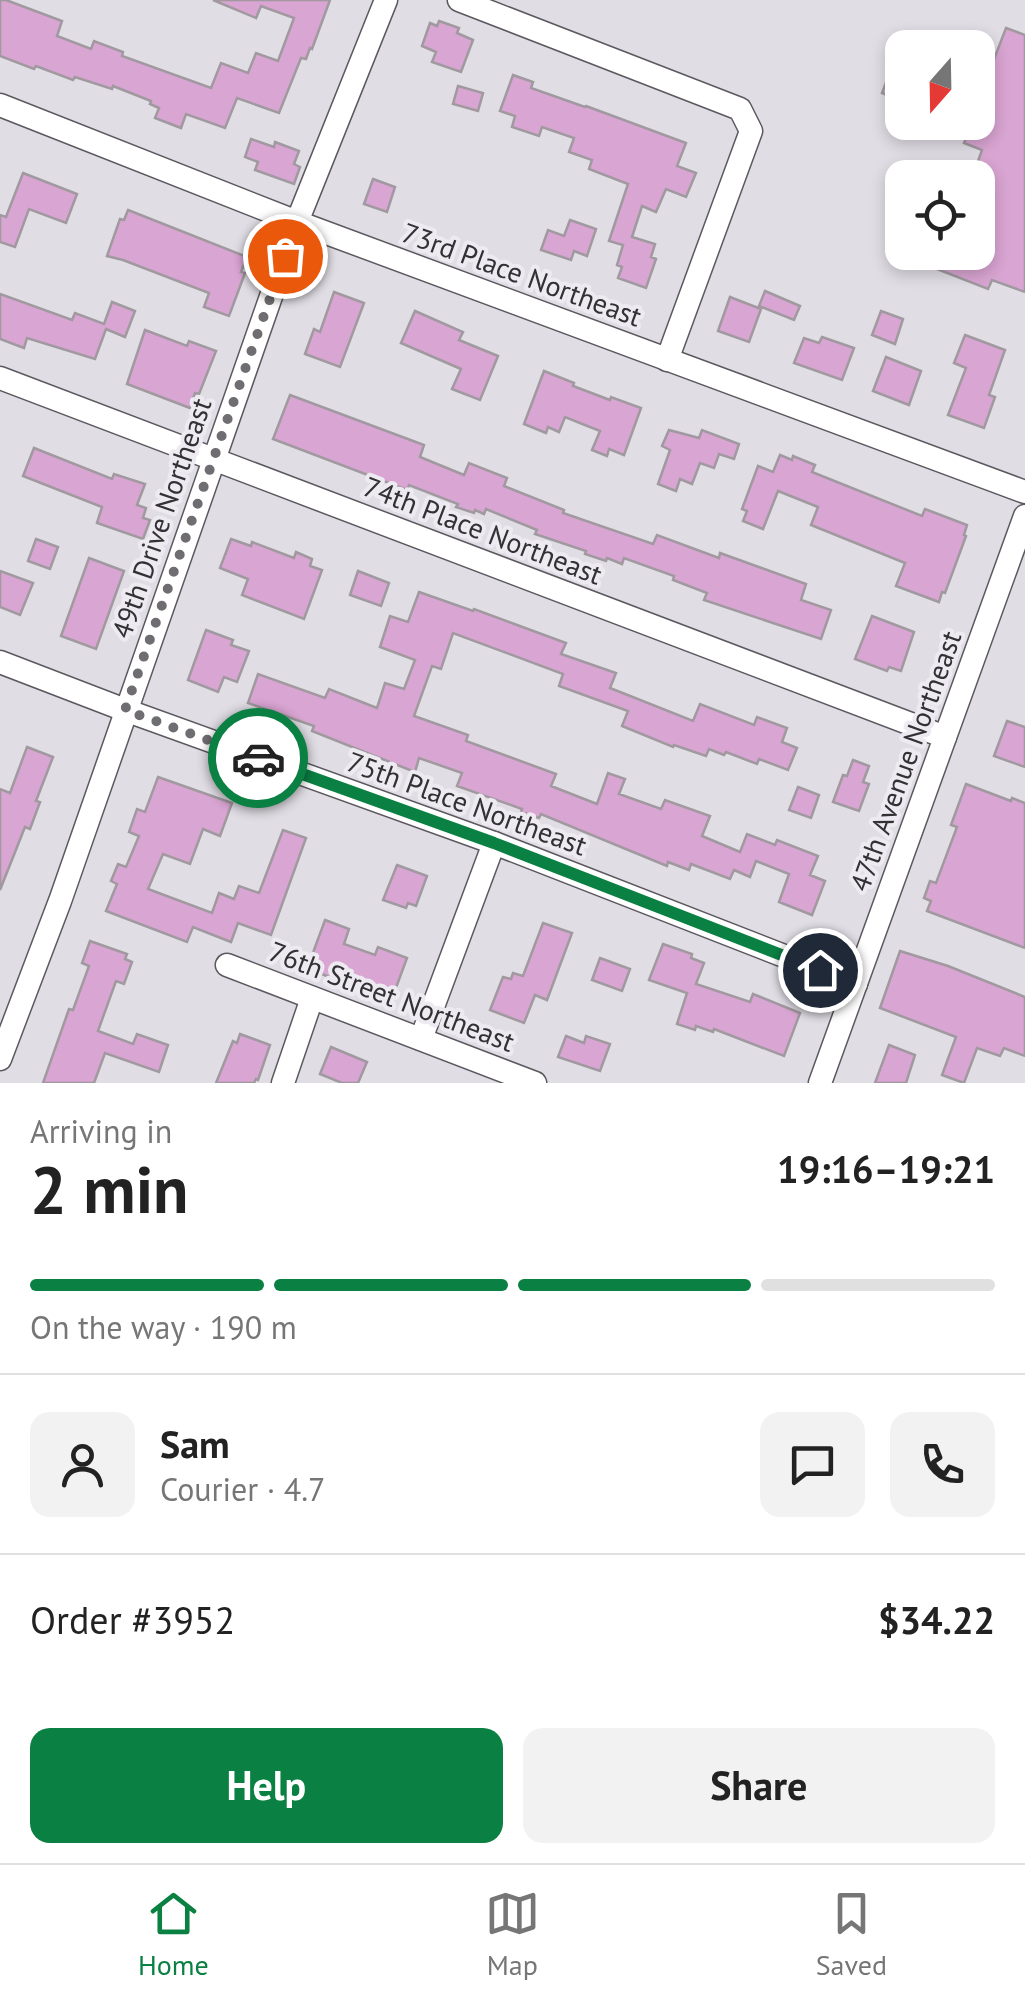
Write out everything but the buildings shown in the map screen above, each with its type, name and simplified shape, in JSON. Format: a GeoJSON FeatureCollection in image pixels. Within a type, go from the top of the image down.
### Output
{"type":"FeatureCollection","features":[{"type":"Feature","properties":{"kind":"street","name":"49th Drive Northeast"},"geometry":{"type":"LineString","coordinates":[[0,1059],[60,902],[297,222],[386,0]]}},
{"type":"Feature","properties":{"kind":"street"},"geometry":{"type":"LineString","coordinates":[[458,0],[740,109],[750,132],[667,360]]}},
{"type":"Feature","properties":{"kind":"street","name":"73rd Place Northeast"},"geometry":{"type":"LineString","coordinates":[[0,105],[297,222],[1025,492]]}},
{"type":"Feature","properties":{"kind":"street","name":"74th Place Northeast"},"geometry":{"type":"LineString","coordinates":[[0,378],[945,737]]}},
{"type":"Feature","properties":{"kind":"street","name":"47th Avenue Northeast"},"geometry":{"type":"LineString","coordinates":[[820,1083],[1025,516]]}},
{"type":"Feature","properties":{"kind":"street","name":"75th Place Northeast"},"geometry":{"type":"LineString","coordinates":[[0,662],[494,843],[856,984]]}},
{"type":"Feature","properties":{"kind":"street"},"geometry":{"type":"LineString","coordinates":[[421,1039],[494,843]]}},
{"type":"Feature","properties":{"kind":"street","name":"76th Street Northeast"},"geometry":{"type":"LineString","coordinates":[[226,965],[535,1083]]}},
{"type":"Feature","properties":{"kind":"street"},"geometry":{"type":"LineString","coordinates":[[284,1083],[312,998]]}},
{"type":"Feature","properties":{"kind":"way so far"},"geometry":{"type":"LineString","coordinates":[[258,758],[125,710],[285,256]]}},
{"type":"Feature","properties":{"kind":"route"},"geometry":{"type":"LineString","coordinates":[[258,758],[494,843],[820,970]]}}]}
